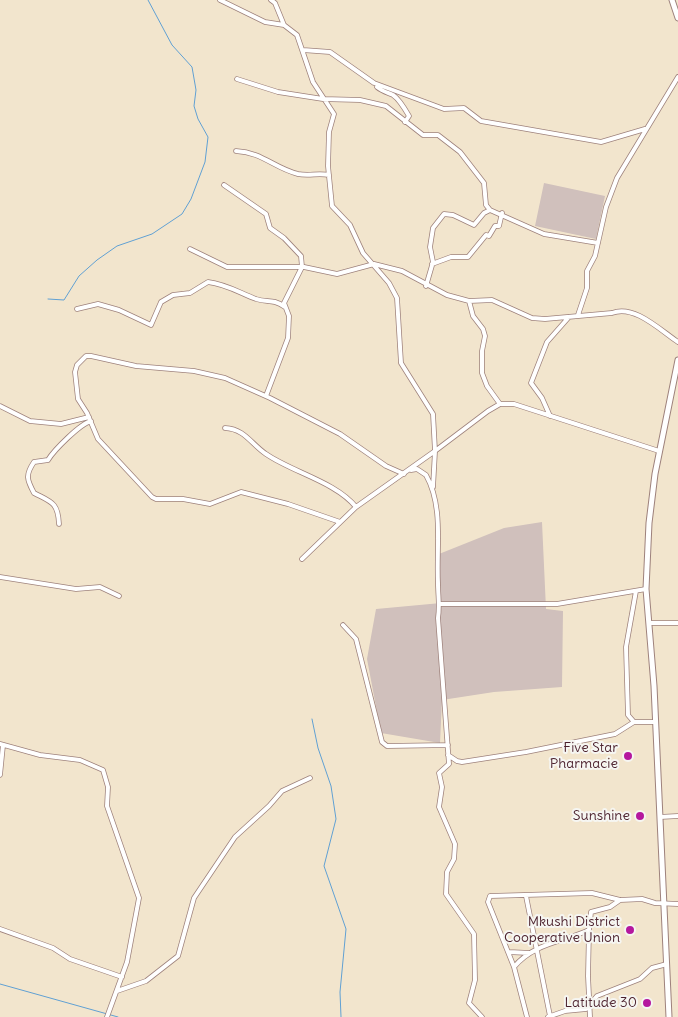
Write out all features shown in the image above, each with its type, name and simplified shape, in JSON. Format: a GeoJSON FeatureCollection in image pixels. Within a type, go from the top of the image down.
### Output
{"type":"FeatureCollection","features":[{"type":"Feature","properties":{"kind":"main road"},"geometry":{"type":"LineString","coordinates":[[672,0],[678,18]]}},
{"type":"Feature","properties":{"kind":"main road"},"geometry":{"type":"LineString","coordinates":[[669,1017],[650,623],[646,590],[649,523],[659,451],[671,393],[677,375],[678,360]]}},
{"type":"Feature","properties":{"kind":"main road"},"geometry":{"type":"LineString","coordinates":[[671,393],[678,389]]}},
{"type":"Feature","properties":{"kind":"street"},"geometry":{"type":"LineString","coordinates":[[220,0],[266,22],[284,24]]}},
{"type":"Feature","properties":{"kind":"street"},"geometry":{"type":"LineString","coordinates":[[271,0],[275,3],[284,24],[297,35],[313,82],[334,116],[329,132],[329,175],[332,206],[350,225],[363,253],[374,264],[397,298],[401,362],[433,414],[435,451],[433,494]]}},
{"type":"Feature","properties":{"kind":"street"},"geometry":{"type":"LineString","coordinates":[[303,50],[330,52],[374,83],[383,92],[395,96],[409,116],[405,122]]}},
{"type":"Feature","properties":{"kind":"street"},"geometry":{"type":"LineString","coordinates":[[578,315],[587,288],[587,271],[595,256],[606,207],[617,178],[678,77]]}},
{"type":"Feature","properties":{"kind":"street"},"geometry":{"type":"LineString","coordinates":[[237,79],[270,90],[323,99],[360,100],[381,105],[391,110],[423,135],[443,138],[460,152],[484,182],[486,204],[490,210]]}},
{"type":"Feature","properties":{"kind":"street"},"geometry":{"type":"LineString","coordinates":[[374,83],[444,109],[464,108],[481,121],[600,142],[645,129]]}},
{"type":"Feature","properties":{"kind":"street"},"geometry":{"type":"LineString","coordinates":[[236,151],[254,152],[267,162],[297,174],[329,175]]}},
{"type":"Feature","properties":{"kind":"street"},"geometry":{"type":"LineString","coordinates":[[224,184],[266,214],[270,228],[284,238],[301,256],[302,267],[286,298],[285,307],[289,316],[288,338],[266,396]]}},
{"type":"Feature","properties":{"kind":"street"},"geometry":{"type":"LineString","coordinates":[[426,286],[432,264],[430,247],[433,228],[444,214],[453,215],[474,225],[484,213],[490,210],[502,213],[544,234],[598,243]]}},
{"type":"Feature","properties":{"kind":"street"},"geometry":{"type":"LineString","coordinates":[[432,264],[451,257],[468,257],[486,235],[489,236],[495,226],[499,226],[502,213]]}},
{"type":"Feature","properties":{"kind":"street"},"geometry":{"type":"LineString","coordinates":[[190,249],[226,267],[302,267],[337,274],[374,264],[402,271],[426,286],[469,301],[492,300],[532,318],[612,313],[621,309],[634,313],[678,342]]}},
{"type":"Feature","properties":{"kind":"street"},"geometry":{"type":"LineString","coordinates":[[77,309],[98,304],[119,310],[151,325],[161,302],[173,295],[190,293],[208,282],[226,286],[256,299],[270,299],[285,307]]}},
{"type":"Feature","properties":{"kind":"street"},"geometry":{"type":"LineString","coordinates":[[469,301],[473,316],[483,328],[485,336],[482,351],[482,373],[487,386],[500,404]]}},
{"type":"Feature","properties":{"kind":"street"},"geometry":{"type":"LineString","coordinates":[[550,416],[542,398],[531,383],[540,365],[540,355],[547,342],[569,317]]}},
{"type":"Feature","properties":{"kind":"street"},"geometry":{"type":"LineString","coordinates":[[340,522],[288,504],[241,492],[210,504],[183,499],[156,499],[98,439],[90,419],[78,400],[75,378],[77,365],[86,356],[141,366],[194,371],[225,378],[266,396],[340,434],[386,466],[404,474]]}},
{"type":"Feature","properties":{"kind":"street"},"geometry":{"type":"LineString","coordinates":[[302,559],[356,507],[409,471],[500,404],[514,404],[659,451]]}},
{"type":"Feature","properties":{"kind":"street"},"geometry":{"type":"LineString","coordinates":[[0,406],[30,421],[61,424],[90,419]]}},
{"type":"Feature","properties":{"kind":"street"},"geometry":{"type":"LineString","coordinates":[[59,524],[58,510],[48,498],[34,493],[26,480],[27,474],[34,462],[48,460],[81,425],[90,419]]}},
{"type":"Feature","properties":{"kind":"street"},"geometry":{"type":"LineString","coordinates":[[225,428],[244,434],[266,454],[325,486],[356,507]]}},
{"type":"Feature","properties":{"kind":"street"},"geometry":{"type":"LineString","coordinates":[[409,471],[417,469],[426,474],[437,514],[440,604],[438,618],[448,744],[448,765],[440,774],[442,787],[439,807],[453,835],[455,852],[447,872],[446,894],[474,934],[474,980],[469,1003],[482,1017]]}},
{"type":"Feature","properties":{"kind":"street"},"geometry":{"type":"LineString","coordinates":[[0,577],[76,589],[100,587],[119,596]]}},
{"type":"Feature","properties":{"kind":"street"},"geometry":{"type":"LineString","coordinates":[[440,604],[557,604],[646,590]]}},
{"type":"Feature","properties":{"kind":"street"},"geometry":{"type":"LineString","coordinates":[[634,722],[628,715],[626,647],[636,591]]}},
{"type":"Feature","properties":{"kind":"street"},"geometry":{"type":"LineString","coordinates":[[650,623],[678,623]]}},
{"type":"Feature","properties":{"kind":"street"},"geometry":{"type":"LineString","coordinates":[[343,625],[356,640],[382,742],[387,746],[448,744]]}},
{"type":"Feature","properties":{"kind":"street"},"geometry":{"type":"LineString","coordinates":[[448,755],[462,762],[526,752],[615,734],[634,722],[654,722]]}},
{"type":"Feature","properties":{"kind":"street"},"geometry":{"type":"LineString","coordinates":[[0,775],[2,744],[40,755],[80,760],[104,770],[108,787],[108,809],[139,898],[122,977],[107,1017]]}},
{"type":"Feature","properties":{"kind":"street"},"geometry":{"type":"LineString","coordinates":[[117,991],[146,981],[178,956],[194,898],[235,837],[269,806],[282,791],[310,778]]}},
{"type":"Feature","properties":{"kind":"street"},"geometry":{"type":"LineString","coordinates":[[660,817],[678,816]]}},
{"type":"Feature","properties":{"kind":"street"},"geometry":{"type":"LineString","coordinates":[[527,1017],[509,952],[487,899],[490,896],[592,893],[620,900],[642,899],[665,904],[678,904]]}},
{"type":"Feature","properties":{"kind":"street"},"geometry":{"type":"LineString","coordinates":[[526,896],[549,1017],[565,1011],[586,1009],[597,996],[640,979],[652,968],[667,964]]}},
{"type":"Feature","properties":{"kind":"street"},"geometry":{"type":"LineString","coordinates":[[590,1017],[589,930],[591,912],[610,907],[620,900]]}},
{"type":"Feature","properties":{"kind":"street"},"geometry":{"type":"LineString","coordinates":[[0,929],[52,948],[70,959],[122,977]]}},
{"type":"Feature","properties":{"kind":"street"},"geometry":{"type":"LineString","coordinates":[[514,967],[529,953],[589,930]]}},
{"type":"Feature","properties":{"kind":"street"},"geometry":{"type":"LineString","coordinates":[[509,952],[529,953]]}},
{"type":"Feature","properties":{"kind":"shaded area"},"geometry":{"type":"Polygon","coordinates":[[[544,183],[605,196],[596,239],[535,226],[544,183]]]}},
{"type":"Feature","properties":{"kind":"shaded area"},"geometry":{"type":"Polygon","coordinates":[[[542,522],[546,609],[563,611],[562,687],[494,692],[442,700],[440,743],[381,733],[367,659],[376,609],[441,603],[439,554],[504,528],[542,522]]]}},
{"type":"Feature","properties":{"kind":"waterway"},"geometry":{"type":"LineString","coordinates":[[48,299],[64,300],[79,276],[97,260],[117,246],[152,234],[182,214],[191,199],[205,162],[208,137],[198,119],[194,106],[196,90],[192,67],[172,45],[148,0]]}},
{"type":"Feature","properties":{"kind":"waterway"},"geometry":{"type":"LineString","coordinates":[[312,719],[318,748],[331,786],[336,819],[324,866],[346,929],[340,992],[341,1017]]}},
{"type":"Feature","properties":{"kind":"waterway"},"geometry":{"type":"LineString","coordinates":[[0,984],[118,1017]]}},
{"type":"Feature","properties":{"kind":"place","name":"Five Star Pharmacie"},"geometry":{"type":"Point","coordinates":[628,756]}},
{"type":"Feature","properties":{"kind":"place","name":"Sunshine"},"geometry":{"type":"Point","coordinates":[640,816]}},
{"type":"Feature","properties":{"kind":"place","name":"Mkushi District Cooperative Union"},"geometry":{"type":"Point","coordinates":[630,930]}},
{"type":"Feature","properties":{"kind":"place","name":"Latitude 30"},"geometry":{"type":"Point","coordinates":[647,1003]}}]}
